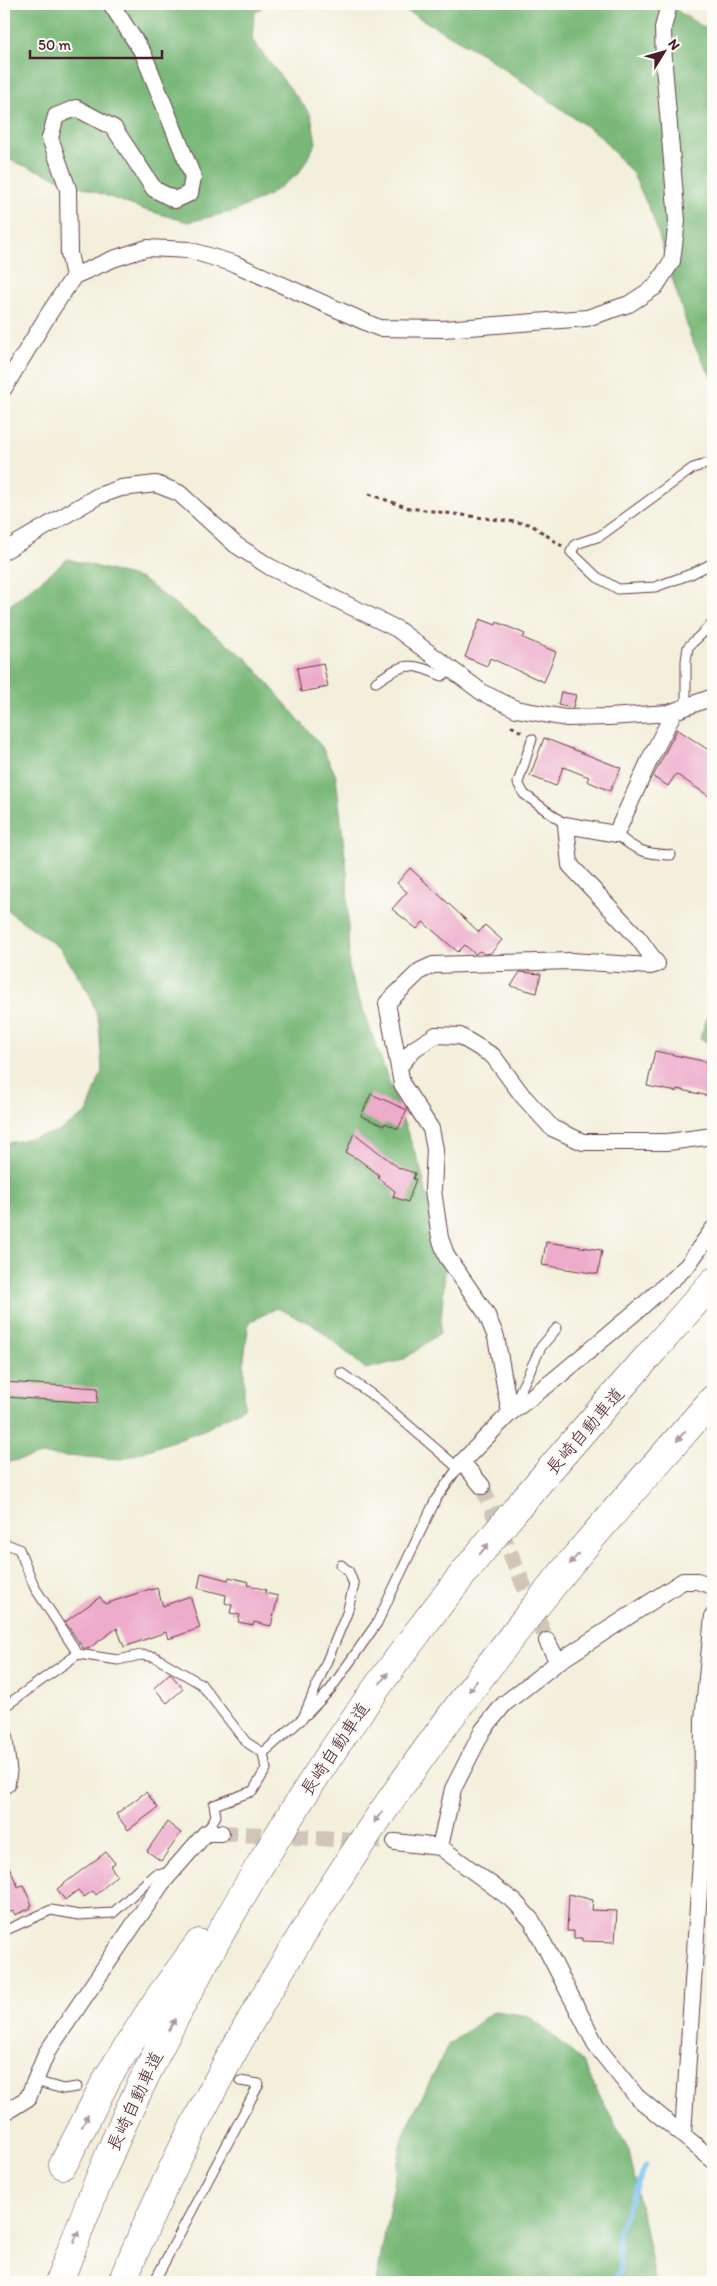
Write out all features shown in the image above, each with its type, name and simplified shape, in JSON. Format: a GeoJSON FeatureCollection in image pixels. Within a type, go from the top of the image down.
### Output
{"type":"FeatureCollection","features":[{"type":"Feature","properties":{"kind":"highway","name":"長崎自動車道"},"geometry":{"type":"LineString","coordinates":[[59,2282],[94,2192],[139,2088],[207,1957],[276,1839],[351,1724],[405,1648],[463,1574],[713,1282]]}},
{"type":"Feature","properties":{"kind":"highway"},"geometry":{"type":"LineString","coordinates":[[122,2282],[142,2234],[198,2118],[280,1970],[364,1836],[479,1678],[570,1564],[713,1400]]}},
{"type":"Feature","properties":{"kind":"highway"},"geometry":{"type":"LineString","coordinates":[[64,2165],[108,2077],[158,1999],[276,1839]]}},
{"type":"Feature","properties":{"kind":"street"},"geometry":{"type":"LineString","coordinates":[[74,276],[69,253],[68,189],[50,138],[56,116],[76,108],[114,128],[154,189],[175,200],[190,193],[193,177],[144,53],[111,4]]}},
{"type":"Feature","properties":{"kind":"street"},"geometry":{"type":"LineString","coordinates":[[4,388],[74,276],[113,259],[147,248],[189,250],[235,264],[379,328],[444,330],[587,318],[629,304],[655,287],[672,260],[678,221],[664,66],[663,28],[670,4]]}},
{"type":"Feature","properties":{"kind":"street"},"geometry":{"type":"LineString","coordinates":[[4,550],[98,496],[121,488],[156,484],[179,493],[236,545],[270,568],[397,629],[483,693],[516,709],[566,718],[609,717],[680,710],[713,697]]}},
{"type":"Feature","properties":{"kind":"street"},"geometry":{"type":"LineString","coordinates":[[510,1412],[496,1337],[486,1313],[447,1257],[440,1238],[433,1190],[435,1149],[432,1128],[402,1084],[386,1003],[420,971],[432,965],[571,962],[650,966],[657,964],[639,939],[570,865],[566,825],[616,834],[680,710]]}},
{"type":"Feature","properties":{"kind":"street"},"geometry":{"type":"LineString","coordinates":[[399,1067],[414,1049],[436,1035],[460,1036],[493,1056],[522,1095],[552,1128],[583,1142],[668,1142],[713,1136]]}},
{"type":"Feature","properties":{"kind":"street"},"geometry":{"type":"LineString","coordinates":[[482,1486],[460,1465],[510,1412],[554,1380],[687,1266],[713,1229]]}},
{"type":"Feature","properties":{"kind":"street"},"geometry":{"type":"LineString","coordinates":[[440,1847],[452,1789],[482,1730],[504,1704],[558,1662],[683,1581],[697,1581],[713,1586]]}},
{"type":"Feature","properties":{"kind":"street"},"geometry":{"type":"LineString","coordinates":[[683,2134],[702,1845],[703,1719],[713,1616]]}},
{"type":"Feature","properties":{"kind":"street"},"geometry":{"type":"LineString","coordinates":[[547,1641],[558,1662]]}},
{"type":"Feature","properties":{"kind":"street"},"geometry":{"type":"LineString","coordinates":[[4,2112],[28,2098],[46,2052],[162,1883],[170,1873],[214,1833]]}},
{"type":"Feature","properties":{"kind":"street"},"geometry":{"type":"LineString","coordinates":[[395,1842],[440,1847],[515,1902],[532,1921],[597,2047],[637,2097],[713,2160]]}},
{"type":"Feature","properties":{"kind":"lane"},"geometry":{"type":"LineString","coordinates":[[713,462],[693,468],[600,536],[576,544],[571,552],[597,577],[618,589],[655,587],[691,574],[713,563]]}},
{"type":"Feature","properties":{"kind":"lane"},"geometry":{"type":"LineString","coordinates":[[680,710],[688,647],[713,623]]}},
{"type":"Feature","properties":{"kind":"lane"},"geometry":{"type":"LineString","coordinates":[[376,682],[391,671],[406,664],[418,665],[442,676],[450,669]]}},
{"type":"Feature","properties":{"kind":"lane"},"geometry":{"type":"LineString","coordinates":[[532,739],[518,784],[524,794],[566,825]]}},
{"type":"Feature","properties":{"kind":"lane"},"geometry":{"type":"LineString","coordinates":[[616,834],[634,849],[651,854],[672,855]]}},
{"type":"Feature","properties":{"kind":"lane"},"geometry":{"type":"LineString","coordinates":[[510,1412],[541,1347],[557,1328]]}},
{"type":"Feature","properties":{"kind":"lane"},"geometry":{"type":"LineString","coordinates":[[263,1752],[303,1718],[330,1690],[377,1623],[436,1499],[460,1465],[378,1399],[340,1373]]}},
{"type":"Feature","properties":{"kind":"lane"},"geometry":{"type":"LineString","coordinates":[[4,1543],[19,1549],[35,1588],[78,1654]]}},
{"type":"Feature","properties":{"kind":"lane"},"geometry":{"type":"LineString","coordinates":[[303,1718],[347,1613],[354,1585],[349,1572],[341,1565]]}},
{"type":"Feature","properties":{"kind":"lane"},"geometry":{"type":"LineString","coordinates":[[4,1790],[10,1786],[12,1771],[4,1708],[78,1654],[118,1660],[141,1655],[155,1657],[201,1684],[246,1742],[263,1752],[266,1769],[253,1791],[214,1805],[216,1816],[214,1833]]}},
{"type":"Feature","properties":{"kind":"lane"},"geometry":{"type":"LineString","coordinates":[[4,1931],[51,1910],[79,1915],[113,1913],[155,1874],[170,1873]]}},
{"type":"Feature","properties":{"kind":"lane"},"geometry":{"type":"LineString","coordinates":[[35,2081],[63,2089],[77,2087]]}},
{"type":"Feature","properties":{"kind":"lane"},"geometry":{"type":"LineString","coordinates":[[154,2282],[259,2084],[240,2081]]}},
{"type":"Feature","properties":{"kind":"path"},"geometry":{"type":"LineString","coordinates":[[369,494],[409,508],[530,524],[571,552]]}},
{"type":"Feature","properties":{"kind":"green space"},"geometry":{"type":"Polygon","coordinates":[[[4,4],[266,4],[254,14],[252,40],[311,115],[316,143],[299,173],[269,195],[235,211],[188,222],[142,209],[4,158],[4,4]]]}},
{"type":"Feature","properties":{"kind":"green space"},"geometry":{"type":"Polygon","coordinates":[[[395,4],[670,4],[679,12],[713,33],[713,380],[692,341],[653,217],[633,174],[599,135],[484,55],[395,4]]]}},
{"type":"Feature","properties":{"kind":"green space"},"geometry":{"type":"Polygon","coordinates":[[[68,559],[142,579],[247,659],[322,747],[336,776],[347,874],[349,971],[421,1170],[445,1272],[440,1333],[403,1360],[366,1369],[314,1325],[277,1308],[249,1322],[244,1358],[244,1407],[206,1429],[123,1459],[42,1455],[4,1463],[4,1144],[58,1132],[87,1113],[102,1071],[99,1022],[90,995],[61,949],[4,908],[4,610],[68,559]]]}},
{"type":"Feature","properties":{"kind":"green space"},"geometry":{"type":"Polygon","coordinates":[[[713,1006],[713,1046],[700,1038],[713,1006]]]}},
{"type":"Feature","properties":{"kind":"green space"},"geometry":{"type":"Polygon","coordinates":[[[494,2011],[529,2016],[581,2060],[629,2151],[656,2282],[376,2282],[403,2135],[449,2044],[494,2011]]]}},
{"type":"Feature","properties":{"kind":"building"},"geometry":{"type":"Polygon","coordinates":[[[480,619],[496,625],[497,622],[525,634],[523,638],[556,652],[544,682],[490,658],[487,666],[465,657],[480,619]]]}},
{"type":"Feature","properties":{"kind":"building"},"geometry":{"type":"Polygon","coordinates":[[[323,663],[328,687],[301,692],[297,668],[323,663]]]}},
{"type":"Feature","properties":{"kind":"building"},"geometry":{"type":"Polygon","coordinates":[[[561,692],[576,695],[573,708],[558,705],[561,692]]]}},
{"type":"Feature","properties":{"kind":"building"},"geometry":{"type":"Polygon","coordinates":[[[677,729],[713,753],[713,799],[676,774],[668,786],[653,777],[677,729]]]}},
{"type":"Feature","properties":{"kind":"building"},"geometry":{"type":"Polygon","coordinates":[[[544,738],[621,768],[610,791],[587,781],[589,777],[563,767],[556,786],[530,776],[544,738]]]}},
{"type":"Feature","properties":{"kind":"building"},"geometry":{"type":"Polygon","coordinates":[[[410,868],[479,932],[485,925],[502,940],[491,953],[484,954],[480,951],[475,954],[465,945],[458,952],[423,922],[417,929],[392,909],[407,892],[397,883],[410,868]]]}},
{"type":"Feature","properties":{"kind":"building"},"geometry":{"type":"Polygon","coordinates":[[[520,972],[541,974],[537,993],[511,986],[520,972]]]}},
{"type":"Feature","properties":{"kind":"building"},"geometry":{"type":"Polygon","coordinates":[[[655,1051],[713,1063],[713,1097],[677,1089],[677,1092],[647,1086],[655,1051]]]}},
{"type":"Feature","properties":{"kind":"building"},"geometry":{"type":"Polygon","coordinates":[[[371,1094],[407,1110],[398,1129],[385,1123],[384,1126],[361,1116],[371,1094]]]}},
{"type":"Feature","properties":{"kind":"building"},"geometry":{"type":"Polygon","coordinates":[[[354,1133],[399,1168],[415,1173],[413,1179],[416,1179],[408,1202],[393,1197],[395,1191],[378,1178],[379,1175],[358,1159],[346,1153],[354,1133]]]}},
{"type":"Feature","properties":{"kind":"building"},"geometry":{"type":"Polygon","coordinates":[[[546,1242],[602,1250],[598,1274],[542,1265],[546,1242]]]}},
{"type":"Feature","properties":{"kind":"building"},"geometry":{"type":"Polygon","coordinates":[[[4,1382],[98,1388],[97,1403],[4,1397],[4,1382]]]}},
{"type":"Feature","properties":{"kind":"building"},"geometry":{"type":"Polygon","coordinates":[[[201,1573],[228,1580],[229,1577],[249,1582],[248,1585],[266,1590],[265,1593],[278,1596],[271,1626],[254,1622],[253,1625],[238,1622],[240,1615],[230,1613],[232,1605],[225,1603],[226,1595],[198,1588],[201,1573]]]}},
{"type":"Feature","properties":{"kind":"building"},"geometry":{"type":"Polygon","coordinates":[[[157,1588],[163,1606],[190,1596],[200,1628],[168,1639],[166,1632],[124,1647],[117,1628],[88,1649],[83,1648],[65,1622],[100,1597],[105,1604],[157,1588]]]}},
{"type":"Feature","properties":{"kind":"building"},"geometry":{"type":"Polygon","coordinates":[[[170,1673],[183,1689],[167,1703],[154,1688],[170,1673]]]}},
{"type":"Feature","properties":{"kind":"building"},"geometry":{"type":"Polygon","coordinates":[[[146,1792],[158,1808],[128,1830],[116,1814],[146,1792]]]}},
{"type":"Feature","properties":{"kind":"building"},"geometry":{"type":"Polygon","coordinates":[[[167,1822],[181,1833],[161,1861],[147,1851],[167,1822]]]}},
{"type":"Feature","properties":{"kind":"building"},"geometry":{"type":"Polygon","coordinates":[[[106,1852],[115,1863],[110,1866],[117,1875],[96,1895],[93,1891],[84,1897],[78,1890],[65,1900],[57,1889],[106,1852]]]}},
{"type":"Feature","properties":{"kind":"building"},"geometry":{"type":"Polygon","coordinates":[[[4,1855],[18,1887],[23,1885],[32,1905],[30,1906],[31,1908],[15,1915],[13,1911],[4,1914],[4,1855]]]}},
{"type":"Feature","properties":{"kind":"building"},"geometry":{"type":"Polygon","coordinates":[[[569,1894],[593,1900],[592,1910],[617,1911],[615,1942],[582,1941],[582,1938],[574,1938],[574,1931],[567,1931],[569,1894]]]}},
{"type":"Feature","properties":{"kind":"waterway"},"geometry":{"type":"LineString","coordinates":[[614,2282],[620,2268],[618,2231],[646,2165]]}},
{"type":"Feature","properties":{"kind":"tunnel"},"geometry":{"type":"LineString","coordinates":[[482,1486],[547,1641]]}},
{"type":"Feature","properties":{"kind":"tunnel"},"geometry":{"type":"LineString","coordinates":[[221,1833],[395,1842]]}}]}
